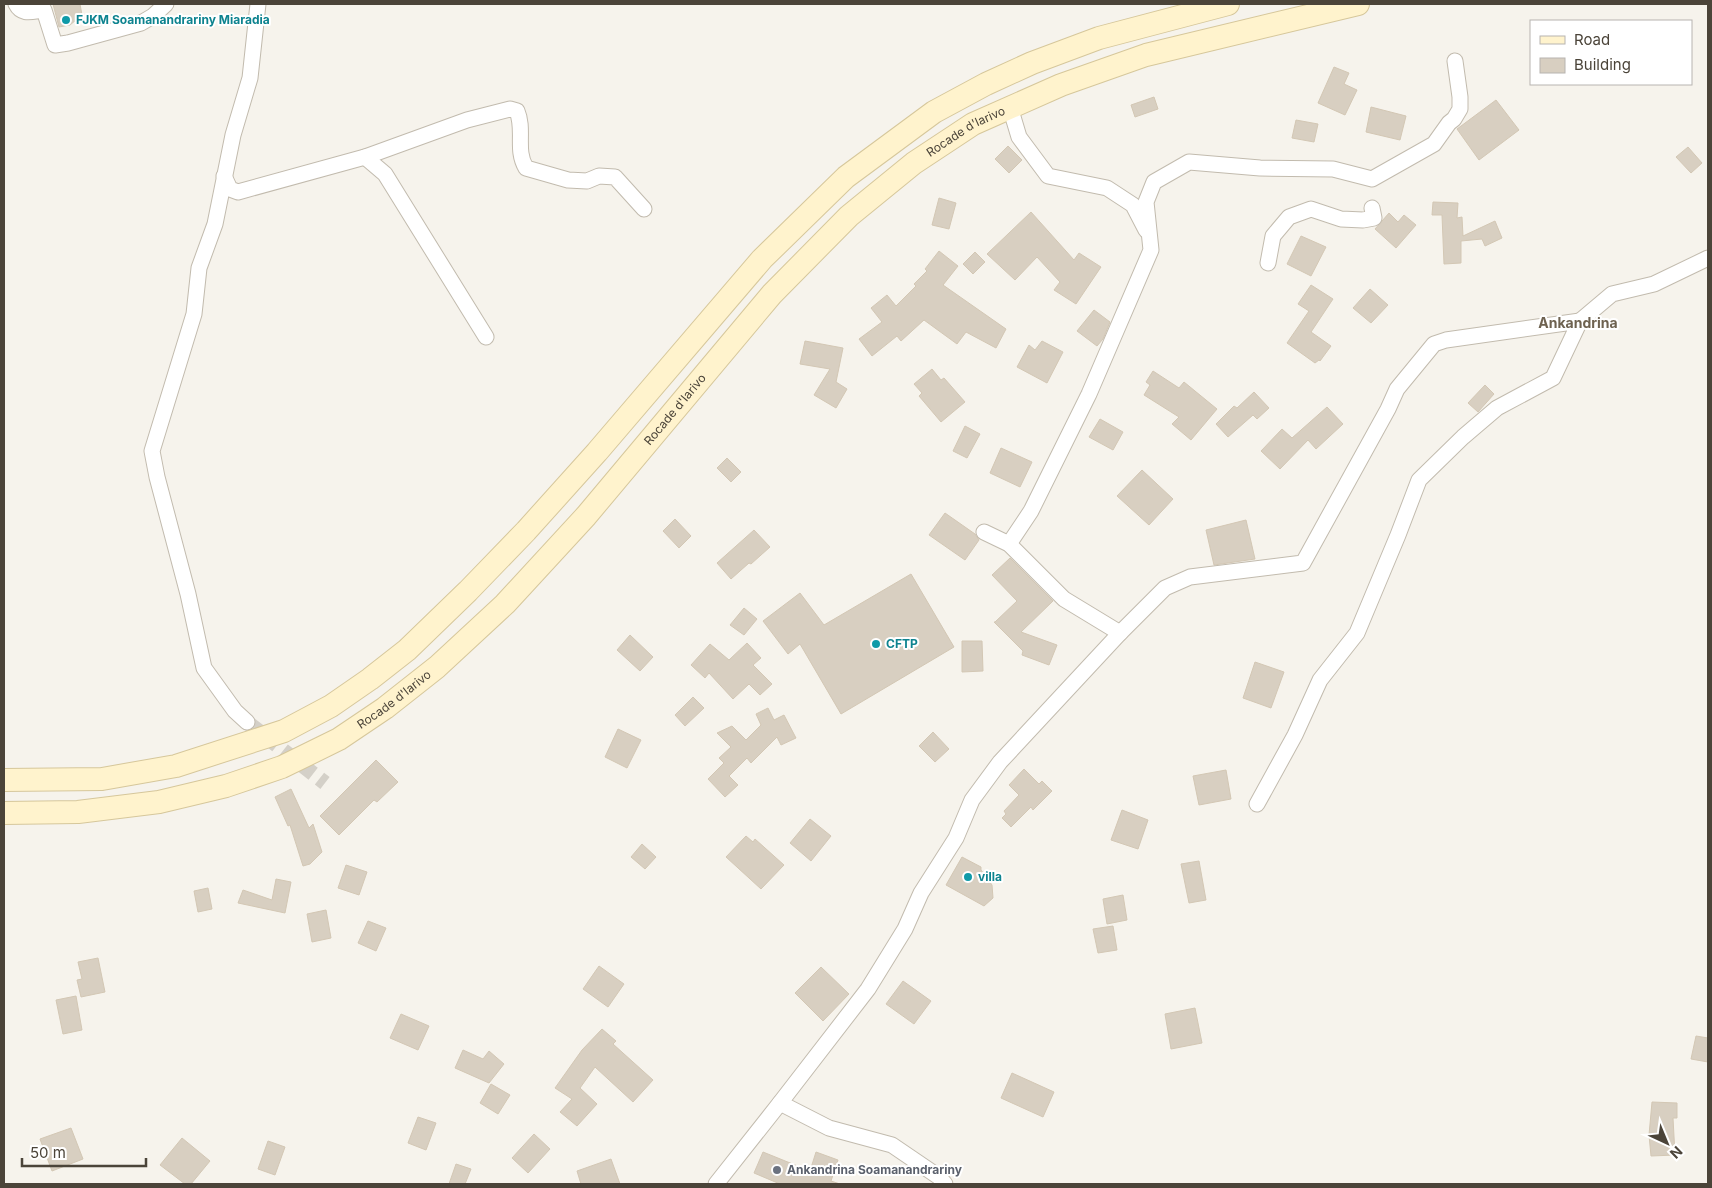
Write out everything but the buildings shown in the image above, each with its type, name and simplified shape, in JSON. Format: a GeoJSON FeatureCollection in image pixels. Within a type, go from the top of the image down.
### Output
{"type":"FeatureCollection","features":[{"type":"Feature","properties":{"kind":"main road"},"geometry":{"type":"LineString","coordinates":[[4,780],[102,779],[176,766],[284,731],[331,706],[370,679],[406,650],[468,592],[597,452],[762,259],[846,178],[934,112],[986,84],[1099,38],[1228,4]]}},
{"type":"Feature","properties":{"kind":"main road","name":"Rocade d'Iarivo"},"geometry":{"type":"LineString","coordinates":[[4,813],[78,812],[158,802],[226,786],[282,767],[339,739],[385,708],[436,667],[505,604],[586,516],[772,294],[849,216],[914,163],[973,124],[1060,84],[1146,55],[1358,4]]}},
{"type":"Feature","properties":{"kind":"street"},"geometry":{"type":"LineString","coordinates":[[16,4],[18,9],[25,12],[44,10],[55,45],[141,23],[153,16],[166,4]]}},
{"type":"Feature","properties":{"kind":"street"},"geometry":{"type":"LineString","coordinates":[[247,722],[235,711],[204,668],[188,594],[152,452],[194,314],[200,268],[215,224],[224,176],[250,78],[258,4]]}},
{"type":"Feature","properties":{"kind":"street"},"geometry":{"type":"LineString","coordinates":[[1009,544],[1031,511],[1089,394],[1151,250],[1146,202],[1154,182],[1189,162],[1260,168],[1333,169],[1372,179],[1434,144],[1454,119],[1460,109],[1455,61]]}},
{"type":"Feature","properties":{"kind":"street"},"geometry":{"type":"LineString","coordinates":[[1010,107],[1019,138],[1048,176],[1107,188],[1133,205],[1149,235]]}},
{"type":"Feature","properties":{"kind":"street"},"geometry":{"type":"LineString","coordinates":[[224,176],[230,189],[238,192],[365,157],[467,120],[510,109],[517,111],[521,119],[520,154],[526,168],[568,180],[587,181],[599,176],[615,177],[644,209]]}},
{"type":"Feature","properties":{"kind":"street"},"geometry":{"type":"LineString","coordinates":[[365,157],[385,174],[486,337]]}},
{"type":"Feature","properties":{"kind":"street"},"geometry":{"type":"LineString","coordinates":[[1268,263],[1273,236],[1289,217],[1312,209],[1341,219],[1363,220],[1374,218],[1372,208]]}},
{"type":"Feature","properties":{"kind":"street"},"geometry":{"type":"LineString","coordinates":[[1257,804],[1295,735],[1320,680],[1357,634],[1419,480],[1497,408],[1553,378],[1580,321],[1612,294],[1654,284],[1708,258]]}},
{"type":"Feature","properties":{"kind":"street"},"geometry":{"type":"LineString","coordinates":[[722,1181],[872,982],[905,929],[921,893],[956,838],[972,800],[1000,762],[1120,633],[1165,588],[1190,577],[1302,563],[1388,409],[1397,389],[1434,344],[1446,340],[1580,321]]}},
{"type":"Feature","properties":{"kind":"street"},"geometry":{"type":"LineString","coordinates":[[984,532],[1009,544],[1064,599],[1120,633]]}},
{"type":"Feature","properties":{"kind":"street"},"geometry":{"type":"LineString","coordinates":[[780,1104],[829,1128],[892,1145],[939,1177],[946,1184]]}},
{"type":"Feature","properties":{"kind":"tunnel"},"geometry":{"type":"LineString","coordinates":[[247,722],[325,783]]}},
{"type":"Feature","properties":{"kind":"place","name":"FJKM Soamanandrariny Miaradia"},"geometry":{"type":"Point","coordinates":[66,20]}},
{"type":"Feature","properties":{"kind":"place","name":"CFTP"},"geometry":{"type":"Point","coordinates":[876,644]}},
{"type":"Feature","properties":{"kind":"place","name":"villa"},"geometry":{"type":"Point","coordinates":[968,877]}},
{"type":"Feature","properties":{"kind":"place","name":"Ankandrina Soamanandrariny"},"geometry":{"type":"Point","coordinates":[777,1170]}},
{"type":"Feature","properties":{"kind":"district","name":"Ankandrina"},"geometry":{"type":"Point","coordinates":[1578,323]}}]}
